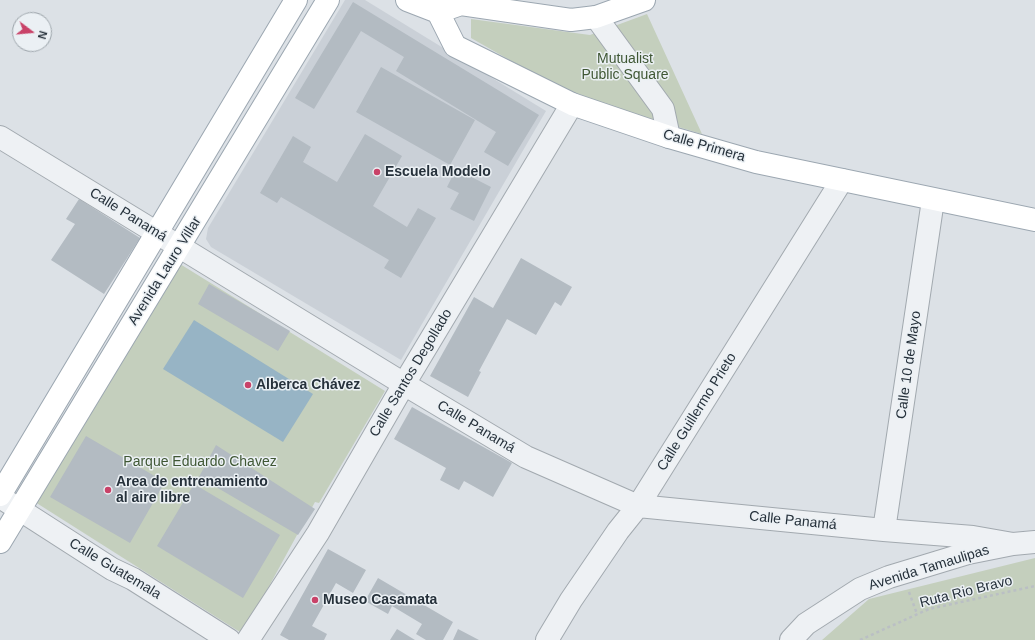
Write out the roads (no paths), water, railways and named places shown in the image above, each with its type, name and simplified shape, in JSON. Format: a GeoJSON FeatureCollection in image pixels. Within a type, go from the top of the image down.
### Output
{"type":"FeatureCollection","features":[{"type":"Feature","properties":{"kind":"main road","name":"Avenida Lauro Villar"},"geometry":{"type":"LineString","coordinates":[[0,496],[296,0]]}},
{"type":"Feature","properties":{"kind":"main road","name":"Avenida Lauro Villar"},"geometry":{"type":"LineString","coordinates":[[0,542],[180,247],[328,0]]}},
{"type":"Feature","properties":{"kind":"main road"},"geometry":{"type":"LineString","coordinates":[[408,0],[440,6],[461,4],[571,20],[596,17],[644,0]]}},
{"type":"Feature","properties":{"kind":"main road","name":"Calle Primera"},"geometry":{"type":"LineString","coordinates":[[440,6],[455,46],[572,104],[669,137],[756,162],[1035,220]]}},
{"type":"Feature","properties":{"kind":"street"},"geometry":{"type":"LineString","coordinates":[[596,17],[663,109],[669,137]]}},
{"type":"Feature","properties":{"kind":"street","name":"Calle Santos Degollado"},"geometry":{"type":"LineString","coordinates":[[248,640],[318,532],[404,384],[572,104]]}},
{"type":"Feature","properties":{"kind":"street","name":"Calle Panamá"},"geometry":{"type":"LineString","coordinates":[[0,137],[526,457],[638,506],[884,530],[973,537],[1014,544]]}},
{"type":"Feature","properties":{"kind":"street","name":"Calle Guillermo Prieto"},"geometry":{"type":"LineString","coordinates":[[547,640],[601,556],[638,506],[842,180]]}},
{"type":"Feature","properties":{"kind":"street","name":"Calle 10 de Mayo"},"geometry":{"type":"LineString","coordinates":[[884,530],[933,200]]}},
{"type":"Feature","properties":{"kind":"street","name":"Calle Guatemala"},"geometry":{"type":"LineString","coordinates":[[0,496],[112,569],[133,579],[229,640]]}},
{"type":"Feature","properties":{"kind":"street","name":"Avenida Tamaulipas"},"geometry":{"type":"LineString","coordinates":[[792,640],[806,624],[860,589],[889,577],[968,553],[1014,544],[1035,542]]}},
{"type":"Feature","properties":{"kind":"water"},"geometry":{"type":"Polygon","coordinates":[[[194,320],[313,394],[283,442],[163,369],[194,320]]]}},
{"type":"Feature","properties":{"kind":"place","name":"Escuela Modelo"},"geometry":{"type":"Point","coordinates":[377,172]}},
{"type":"Feature","properties":{"kind":"place","name":"Alberca Chávez"},"geometry":{"type":"Point","coordinates":[248,385]}},
{"type":"Feature","properties":{"kind":"place","name":"Area de entrenamiento al aire libre"},"geometry":{"type":"Point","coordinates":[108,490]}},
{"type":"Feature","properties":{"kind":"place","name":"Museo Casamata"},"geometry":{"type":"Point","coordinates":[315,600]}},
{"type":"Feature","properties":{"kind":"park label","name":"Mutualist Public Square"},"geometry":{"type":"Point","coordinates":[625,68]}},
{"type":"Feature","properties":{"kind":"park label","name":"Parque Eduardo Chavez"},"geometry":{"type":"Point","coordinates":[200,462]}}]}
